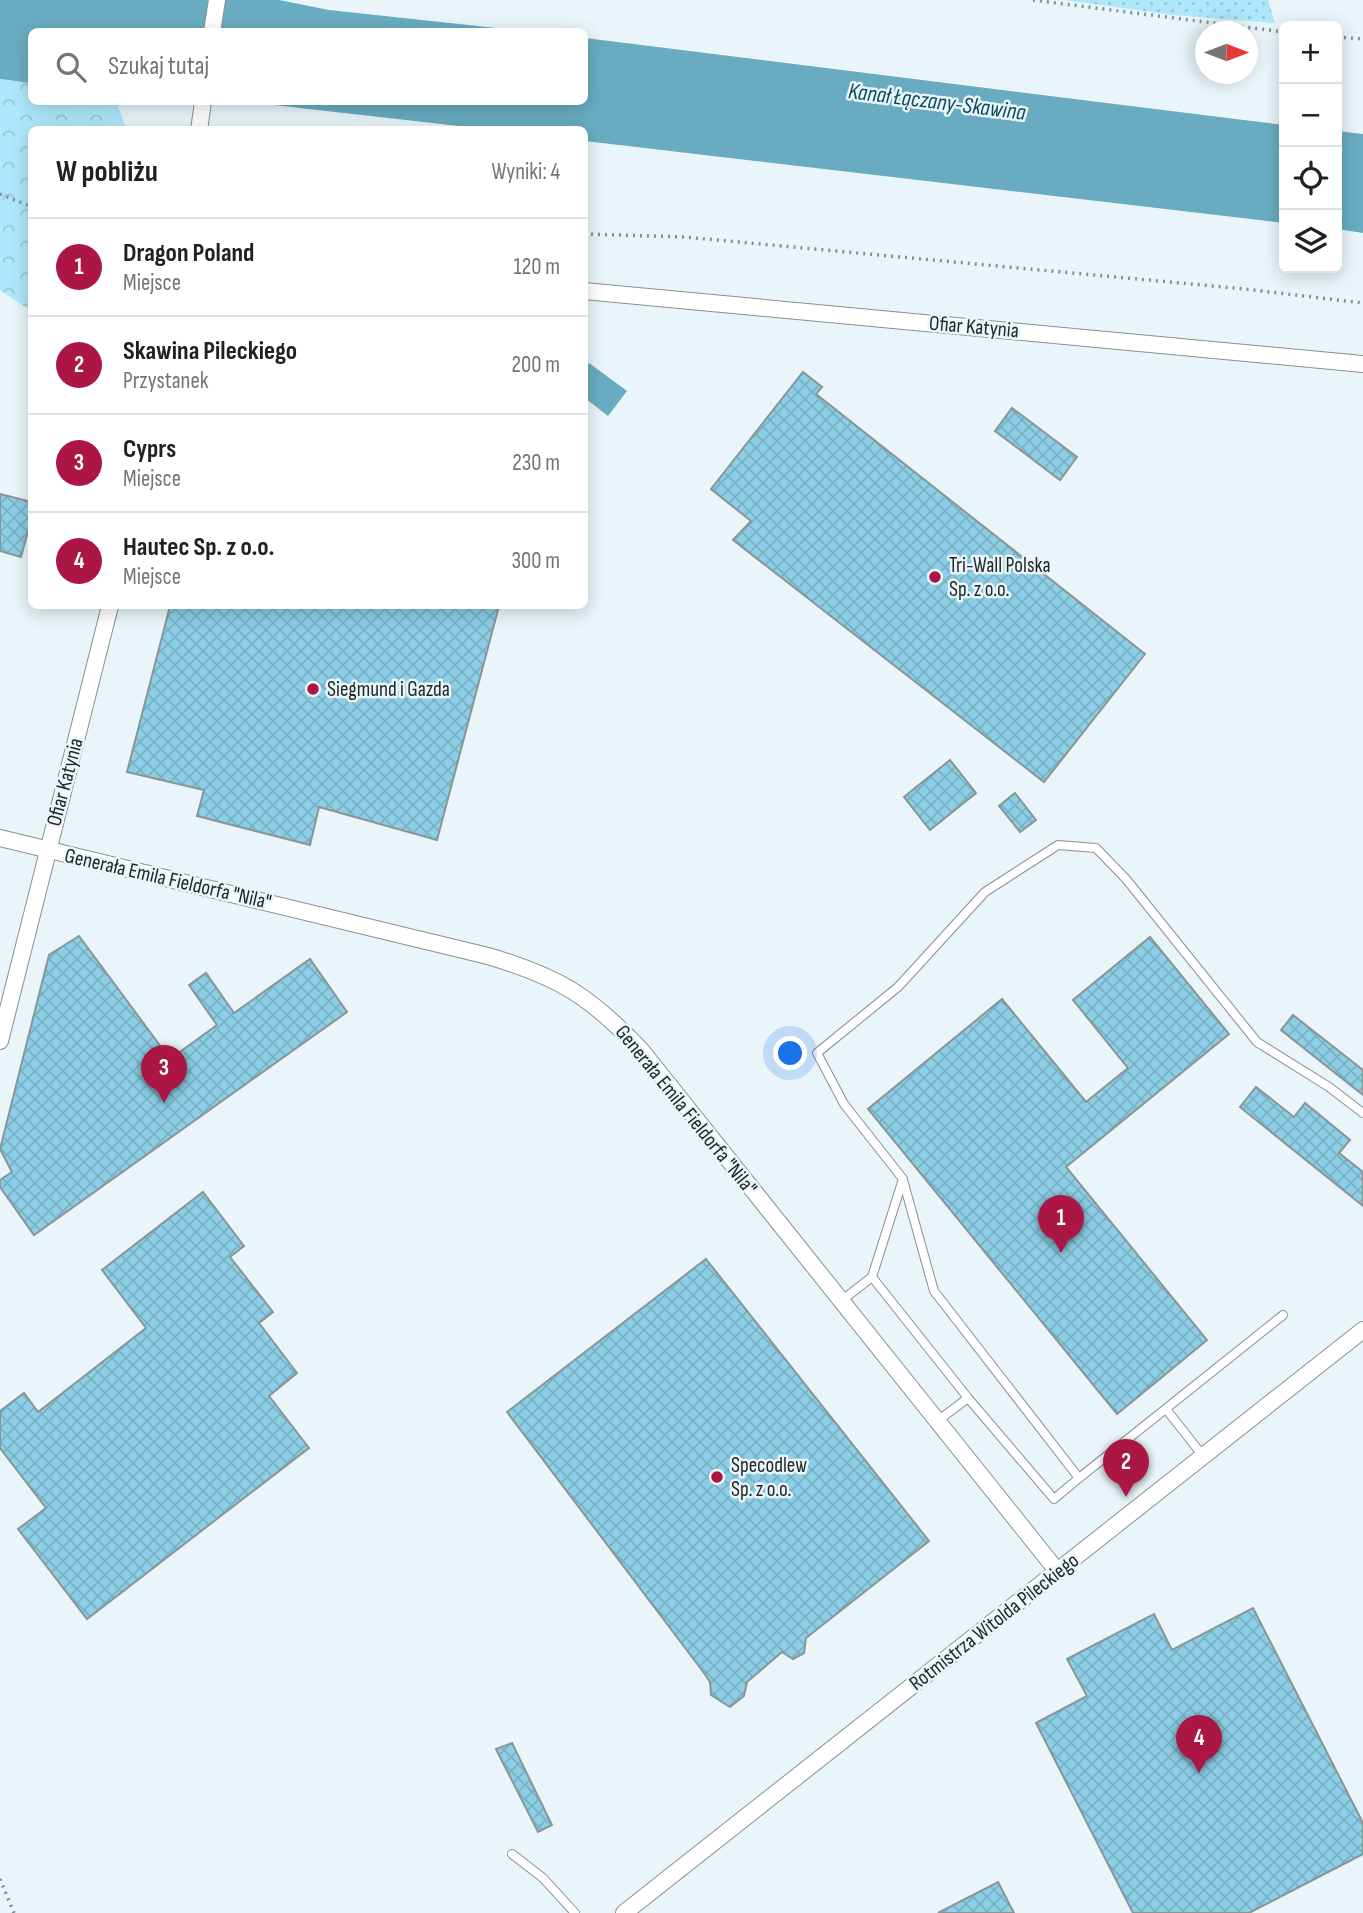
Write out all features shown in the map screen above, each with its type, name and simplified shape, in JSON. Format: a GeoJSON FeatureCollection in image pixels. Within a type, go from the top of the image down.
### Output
{"type":"FeatureCollection","features":[{"type":"Feature","properties":{"kind":"street"},"geometry":{"type":"LineString","coordinates":[[212,28],[216,0]]}},
{"type":"Feature","properties":{"kind":"street"},"geometry":{"type":"LineString","coordinates":[[200,126],[203,105]]}},
{"type":"Feature","properties":{"kind":"street","name":"Ofiar Katynia"},"geometry":{"type":"LineString","coordinates":[[588,291],[1363,364]]}},
{"type":"Feature","properties":{"kind":"street","name":"Ofiar Katynia"},"geometry":{"type":"LineString","coordinates":[[0,1041],[109,609]]}},
{"type":"Feature","properties":{"kind":"street","name":"Generała Emila Fieldorfa \"Nila\""},"geometry":{"type":"LineString","coordinates":[[0,838],[488,956],[536,970],[577,991],[612,1019],[641,1050],[1058,1572]]}},
{"type":"Feature","properties":{"kind":"street","name":"Rotmistrza Witolda Pileckiego"},"geometry":{"type":"LineString","coordinates":[[624,1913],[1363,1330]]}},
{"type":"Feature","properties":{"kind":"lane"},"geometry":{"type":"LineString","coordinates":[[1079,1478],[934,1291],[903,1180],[844,1104],[817,1053],[898,987],[985,892],[1059,845],[1097,848],[1126,879],[1257,1042],[1329,1087],[1363,1113]]}},
{"type":"Feature","properties":{"kind":"lane"},"geometry":{"type":"LineString","coordinates":[[840,1302],[872,1277],[903,1180]]}},
{"type":"Feature","properties":{"kind":"lane"},"geometry":{"type":"LineString","coordinates":[[872,1277],[968,1398],[1054,1499],[1283,1315]]}},
{"type":"Feature","properties":{"kind":"lane"},"geometry":{"type":"LineString","coordinates":[[936,1422],[968,1398]]}},
{"type":"Feature","properties":{"kind":"lane"},"geometry":{"type":"LineString","coordinates":[[1166,1409],[1203,1456]]}},
{"type":"Feature","properties":{"kind":"lane"},"geometry":{"type":"LineString","coordinates":[[512,1854],[543,1878],[575,1913]]}},
{"type":"Feature","properties":{"kind":"path"},"geometry":{"type":"LineString","coordinates":[[1033,0],[1279,31]]}},
{"type":"Feature","properties":{"kind":"path"},"geometry":{"type":"LineString","coordinates":[[1342,37],[1363,39]]}},
{"type":"Feature","properties":{"kind":"path"},"geometry":{"type":"LineString","coordinates":[[0,194],[28,205]]}},
{"type":"Feature","properties":{"kind":"path"},"geometry":{"type":"LineString","coordinates":[[588,234],[685,237],[1233,287],[1363,303]]}},
{"type":"Feature","properties":{"kind":"path"},"geometry":{"type":"LineString","coordinates":[[0,1879],[14,1913]]}},
{"type":"Feature","properties":{"kind":"green space"},"geometry":{"type":"Polygon","coordinates":[[[1065,0],[1268,0],[1275,23],[1172,15],[1065,0]]]}},
{"type":"Feature","properties":{"kind":"green space"},"geometry":{"type":"Polygon","coordinates":[[[0,79],[28,83],[28,105],[118,105],[125,126],[28,126],[28,309],[0,290],[0,79]]]}},
{"type":"Feature","properties":{"kind":"water"},"geometry":{"type":"Polygon","coordinates":[[[0,0],[279,0],[329,10],[495,28],[28,28],[28,83],[0,79],[0,0]]]}},
{"type":"Feature","properties":{"kind":"water","name":"Kanał Łączany-Skawina"},"geometry":{"type":"Polygon","coordinates":[[[588,38],[1279,124],[1279,222],[588,141],[588,126],[459,126],[274,105],[588,105],[588,38]]]}},
{"type":"Feature","properties":{"kind":"water"},"geometry":{"type":"Polygon","coordinates":[[[1342,132],[1363,134],[1363,233],[1342,230],[1342,132]]]}},
{"type":"Feature","properties":{"kind":"water"},"geometry":{"type":"Polygon","coordinates":[[[588,364],[627,391],[608,416],[588,400],[588,364]]]}},
{"type":"Feature","properties":{"kind":"building","name":"Tri-Wall Polska Sp. z o.o."},"geometry":{"type":"Polygon","coordinates":[[[803,372],[822,387],[816,394],[1145,654],[1044,782],[733,540],[751,521],[711,489],[803,372]]]}},
{"type":"Feature","properties":{"kind":"building"},"geometry":{"type":"Polygon","coordinates":[[[1012,408],[1077,457],[1060,480],[995,431],[1012,408]]]}},
{"type":"Feature","properties":{"kind":"building"},"geometry":{"type":"Polygon","coordinates":[[[0,494],[28,501],[28,531],[21,557],[0,551],[0,494]]]}},
{"type":"Feature","properties":{"kind":"building","name":"Siegmund i Gazda"},"geometry":{"type":"Polygon","coordinates":[[[169,609],[498,609],[437,840],[319,807],[310,845],[197,816],[204,790],[127,772],[169,609]]]}},
{"type":"Feature","properties":{"kind":"building"},"geometry":{"type":"Polygon","coordinates":[[[950,760],[976,793],[930,830],[904,797],[950,760]]]}},
{"type":"Feature","properties":{"kind":"building"},"geometry":{"type":"Polygon","coordinates":[[[1015,793],[1036,820],[1020,832],[999,806],[1015,793]]]}},
{"type":"Feature","properties":{"kind":"building"},"geometry":{"type":"Polygon","coordinates":[[[79,936],[170,1059],[217,1025],[189,985],[206,973],[234,1013],[310,959],[347,1012],[34,1235],[0,1187],[0,1180],[12,1172],[0,1149],[49,955],[79,936]]]}},
{"type":"Feature","properties":{"kind":"building"},"geometry":{"type":"Polygon","coordinates":[[[1150,937],[1229,1034],[1066,1167],[1207,1340],[1117,1414],[868,1109],[1002,999],[1086,1102],[1128,1068],[1073,1000],[1150,937]]]}},
{"type":"Feature","properties":{"kind":"building"},"geometry":{"type":"Polygon","coordinates":[[[1293,1015],[1363,1070],[1363,1095],[1281,1030],[1293,1015]]]}},
{"type":"Feature","properties":{"kind":"building"},"geometry":{"type":"Polygon","coordinates":[[[1256,1087],[1294,1117],[1305,1103],[1350,1140],[1339,1153],[1363,1172],[1363,1206],[1240,1107],[1256,1087]]]}},
{"type":"Feature","properties":{"kind":"building"},"geometry":{"type":"Polygon","coordinates":[[[203,1192],[244,1246],[230,1257],[273,1312],[259,1323],[297,1373],[269,1396],[309,1448],[87,1619],[18,1529],[46,1508],[0,1448],[0,1411],[24,1393],[38,1412],[146,1328],[102,1270],[203,1192]]]}},
{"type":"Feature","properties":{"kind":"building","name":"Specodlew Sp. z o.o."},"geometry":{"type":"Polygon","coordinates":[[[706,1259],[929,1541],[806,1638],[804,1653],[793,1659],[782,1652],[747,1682],[744,1696],[730,1707],[711,1695],[710,1682],[704,1673],[507,1412],[706,1259]]]}},
{"type":"Feature","properties":{"kind":"building"},"geometry":{"type":"Polygon","coordinates":[[[1253,1608],[1363,1823],[1363,1854],[1249,1913],[1133,1913],[1036,1723],[1087,1696],[1067,1659],[1154,1614],[1172,1650],[1253,1608]]]}},
{"type":"Feature","properties":{"kind":"building"},"geometry":{"type":"Polygon","coordinates":[[[512,1743],[552,1825],[538,1832],[496,1749],[512,1743]]]}},
{"type":"Feature","properties":{"kind":"building"},"geometry":{"type":"Polygon","coordinates":[[[998,1882],[1014,1913],[938,1913],[998,1882]]]}},
{"type":"Feature","properties":{"kind":"place","name":"Tri-Wall Polska Sp. z o.o."},"geometry":{"type":"Point","coordinates":[935,577]}},
{"type":"Feature","properties":{"kind":"place","name":"Siegmund i Gazda"},"geometry":{"type":"Point","coordinates":[313,689]}},
{"type":"Feature","properties":{"kind":"place","name":"Cyprs"},"geometry":{"type":"Point","coordinates":[164,1103]}},
{"type":"Feature","properties":{"kind":"place","name":"Dragon Poland"},"geometry":{"type":"Point","coordinates":[1061,1253]}},
{"type":"Feature","properties":{"kind":"place","name":"Specodlew Sp. z o.o."},"geometry":{"type":"Point","coordinates":[717,1477]}},
{"type":"Feature","properties":{"kind":"place","name":"Skawina Pileckiego"},"geometry":{"type":"Point","coordinates":[1126,1497]}},
{"type":"Feature","properties":{"kind":"place","name":"Hautec Sp. z o.o."},"geometry":{"type":"Point","coordinates":[1199,1773]}}]}
